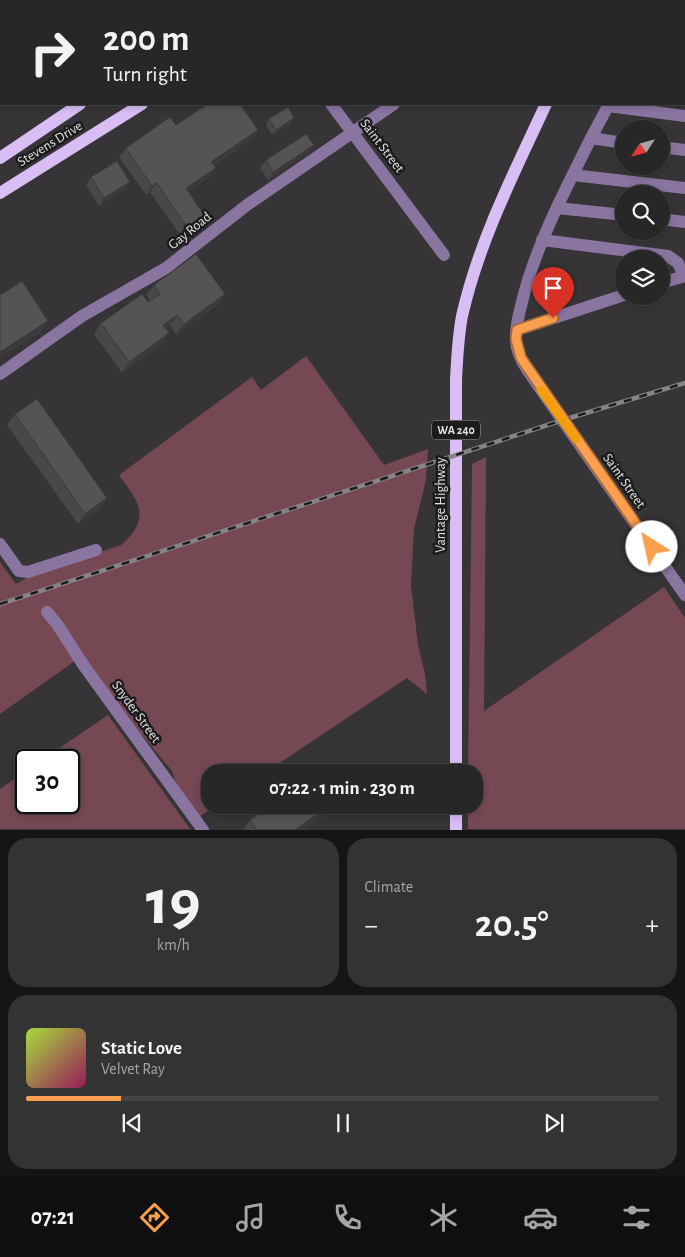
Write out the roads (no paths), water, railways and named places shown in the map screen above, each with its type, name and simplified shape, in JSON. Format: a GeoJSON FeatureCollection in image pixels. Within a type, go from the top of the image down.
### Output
{"type":"FeatureCollection","features":[{"type":"Feature","properties":{"kind":"main road","name":"Stevens Drive"},"geometry":{"type":"LineString","coordinates":[[0,158],[79,105]]}},
{"type":"Feature","properties":{"kind":"main road","name":"Stevens Drive"},"geometry":{"type":"LineString","coordinates":[[0,193],[140,105]]}},
{"type":"Feature","properties":{"kind":"main road","name":"Vantage Highway"},"geometry":{"type":"LineString","coordinates":[[456,764],[456,380],[460,333],[470,286],[485,240],[546,105]]}},
{"type":"Feature","properties":{"kind":"main road"},"geometry":{"type":"LineString","coordinates":[[456,814],[456,830]]}},
{"type":"Feature","properties":{"kind":"street","name":"Saint Street"},"geometry":{"type":"LineString","coordinates":[[332,105],[444,255]]}},
{"type":"Feature","properties":{"kind":"street","name":"Gay Road"},"geometry":{"type":"LineString","coordinates":[[0,374],[82,316],[166,268],[239,211],[393,105]]}},
{"type":"Feature","properties":{"kind":"street","name":"Saint Street"},"geometry":{"type":"LineString","coordinates":[[608,105],[590,138],[542,240],[526,287],[517,330],[517,349],[524,364],[685,595]]}},
{"type":"Feature","properties":{"kind":"street"},"geometry":{"type":"LineString","coordinates":[[608,105],[685,116]]}},
{"type":"Feature","properties":{"kind":"street"},"geometry":{"type":"LineString","coordinates":[[590,138],[615,141]]}},
{"type":"Feature","properties":{"kind":"street"},"geometry":{"type":"LineString","coordinates":[[670,148],[685,150]]}},
{"type":"Feature","properties":{"kind":"street"},"geometry":{"type":"LineString","coordinates":[[572,175],[685,188]]}},
{"type":"Feature","properties":{"kind":"street"},"geometry":{"type":"LineString","coordinates":[[557,208],[615,214]]}},
{"type":"Feature","properties":{"kind":"street"},"geometry":{"type":"LineString","coordinates":[[670,220],[685,222]]}},
{"type":"Feature","properties":{"kind":"street"},"geometry":{"type":"LineString","coordinates":[[542,240],[668,256],[678,263],[685,276],[670,280]]}},
{"type":"Feature","properties":{"kind":"street"},"geometry":{"type":"LineString","coordinates":[[517,330],[615,298]]}},
{"type":"Feature","properties":{"kind":"street"},"geometry":{"type":"LineString","coordinates":[[0,544],[19,571],[28,572],[96,550]]}},
{"type":"Feature","properties":{"kind":"street","name":"Snyder Street"},"geometry":{"type":"LineString","coordinates":[[47,612],[203,830]]}},
{"type":"Feature","properties":{"kind":"railway"},"geometry":{"type":"LineString","coordinates":[[0,604],[563,420],[685,383]]}}]}
